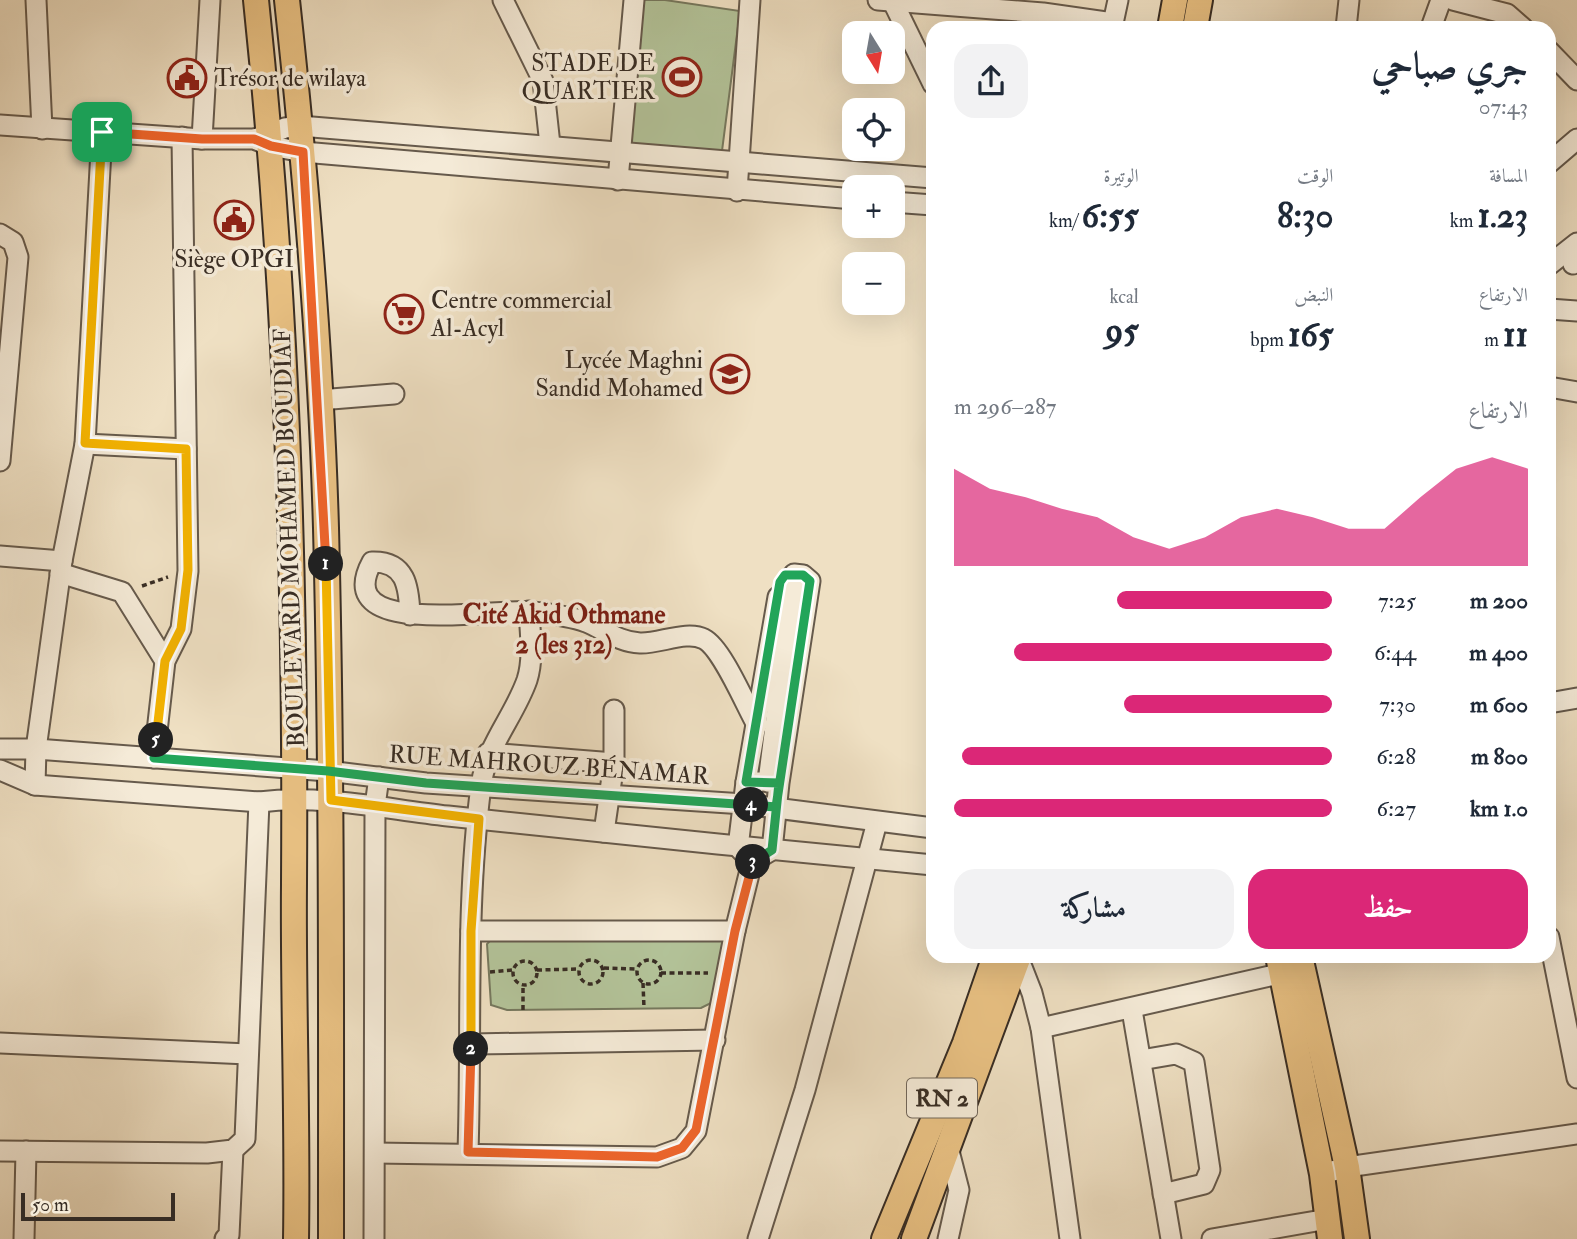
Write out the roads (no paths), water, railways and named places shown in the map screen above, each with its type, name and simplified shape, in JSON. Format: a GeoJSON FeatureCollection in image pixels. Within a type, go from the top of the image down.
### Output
{"type":"FeatureCollection","features":[{"type":"Feature","properties":{"kind":"main road","name":"BOULEVARD MOHAMED BOUDIAF"},"geometry":{"type":"LineString","coordinates":[[256,0],[290,446],[296,769],[296,1239]]}},
{"type":"Feature","properties":{"kind":"main road","name":"BOULEVARD MOHAMED BOUDIAF"},"geometry":{"type":"LineString","coordinates":[[287,0],[303,152],[326,527],[328,771],[331,800],[331,1239]]}},
{"type":"Feature","properties":{"kind":"main road"},"geometry":{"type":"LineString","coordinates":[[1171,21],[1175,0]]}},
{"type":"Feature","properties":{"kind":"main road"},"geometry":{"type":"LineString","coordinates":[[1196,21],[1200,0]]}},
{"type":"Feature","properties":{"kind":"main road","name":"RN 2"},"geometry":{"type":"LineString","coordinates":[[884,1239],[965,1043],[1008,963]]}},
{"type":"Feature","properties":{"kind":"main road","name":"RN 2"},"geometry":{"type":"LineString","coordinates":[[914,1239],[1010,963]]}},
{"type":"Feature","properties":{"kind":"main road"},"geometry":{"type":"LineString","coordinates":[[1287,963],[1329,1229]]}},
{"type":"Feature","properties":{"kind":"main road"},"geometry":{"type":"LineString","coordinates":[[1288,963],[1347,1167],[1357,1239]]}},
{"type":"Feature","properties":{"kind":"street"},"geometry":{"type":"LineString","coordinates":[[36,0],[42,129]]}},
{"type":"Feature","properties":{"kind":"street"},"geometry":{"type":"LineString","coordinates":[[202,139],[210,0]]}},
{"type":"Feature","properties":{"kind":"street"},"geometry":{"type":"LineString","coordinates":[[503,0],[543,81],[550,145]]}},
{"type":"Feature","properties":{"kind":"street"},"geometry":{"type":"LineString","coordinates":[[618,180],[634,0]]}},
{"type":"Feature","properties":{"kind":"street"},"geometry":{"type":"LineString","coordinates":[[737,191],[750,0]]}},
{"type":"Feature","properties":{"kind":"street"},"geometry":{"type":"LineString","coordinates":[[888,0],[1050,14],[1090,21]]}},
{"type":"Feature","properties":{"kind":"street"},"geometry":{"type":"LineString","coordinates":[[888,0],[926,71]]}},
{"type":"Feature","properties":{"kind":"street"},"geometry":{"type":"LineString","coordinates":[[1114,21],[1118,0]]}},
{"type":"Feature","properties":{"kind":"street"},"geometry":{"type":"LineString","coordinates":[[1347,21],[1349,0]]}},
{"type":"Feature","properties":{"kind":"street"},"geometry":{"type":"LineString","coordinates":[[1434,21],[1441,0]]}},
{"type":"Feature","properties":{"kind":"street"},"geometry":{"type":"LineString","coordinates":[[1453,0],[1507,14],[1515,21]]}},
{"type":"Feature","properties":{"kind":"street"},"geometry":{"type":"LineString","coordinates":[[1556,61],[1577,80]]}},
{"type":"Feature","properties":{"kind":"street"},"geometry":{"type":"LineString","coordinates":[[0,125],[202,139],[265,139],[303,152],[842,199]]}},
{"type":"Feature","properties":{"kind":"street"},"geometry":{"type":"LineString","coordinates":[[265,139],[300,126],[926,176]]}},
{"type":"Feature","properties":{"kind":"street"},"geometry":{"type":"LineString","coordinates":[[347,155],[348,130]]}},
{"type":"Feature","properties":{"kind":"street"},"geometry":{"type":"LineString","coordinates":[[35,785],[36,749],[61,567],[85,443],[102,132]]}},
{"type":"Feature","properties":{"kind":"street"},"geometry":{"type":"LineString","coordinates":[[154,758],[165,661],[181,629],[188,570],[182,137]]}},
{"type":"Feature","properties":{"kind":"street"},"geometry":{"type":"LineString","coordinates":[[1556,157],[1577,139]]}},
{"type":"Feature","properties":{"kind":"street"},"geometry":{"type":"LineString","coordinates":[[905,203],[926,205]]}},
{"type":"Feature","properties":{"kind":"street"},"geometry":{"type":"LineString","coordinates":[[0,234],[13,243],[18,257],[0,461]]}},
{"type":"Feature","properties":{"kind":"street"},"geometry":{"type":"LineString","coordinates":[[1566,263],[1577,243]]}},
{"type":"Feature","properties":{"kind":"street"},"geometry":{"type":"LineString","coordinates":[[1556,310],[1577,312]]}},
{"type":"Feature","properties":{"kind":"street"},"geometry":{"type":"LineString","coordinates":[[1556,388],[1577,392]]}},
{"type":"Feature","properties":{"kind":"street"},"geometry":{"type":"LineString","coordinates":[[319,400],[394,394]]}},
{"type":"Feature","properties":{"kind":"street"},"geometry":{"type":"LineString","coordinates":[[85,443],[186,449]]}},
{"type":"Feature","properties":{"kind":"street"},"geometry":{"type":"LineString","coordinates":[[0,556],[61,567],[122,592],[165,661]]}},
{"type":"Feature","properties":{"kind":"street"},"geometry":{"type":"LineString","coordinates":[[738,847],[746,782],[780,582],[785,575],[794,574],[803,575],[810,581],[773,782],[776,807],[772,850]]}},
{"type":"Feature","properties":{"kind":"street"},"geometry":{"type":"LineString","coordinates":[[410,615],[529,611],[587,622],[622,641],[643,643],[696,636],[705,640],[721,661],[757,725]]}},
{"type":"Feature","properties":{"kind":"street"},"geometry":{"type":"LineString","coordinates":[[468,1152],[472,1044],[471,931],[481,785],[488,753],[526,681],[530,663],[529,611]]}},
{"type":"Feature","properties":{"kind":"street"},"geometry":{"type":"LineString","coordinates":[[1556,702],[1577,698]]}},
{"type":"Feature","properties":{"kind":"street"},"geometry":{"type":"LineString","coordinates":[[604,832],[614,763],[614,710]]}},
{"type":"Feature","properties":{"kind":"street","name":"RUE MAHROUZ BÉNAMAR"},"geometry":{"type":"LineString","coordinates":[[0,749],[36,749],[744,804],[926,827]]}},
{"type":"Feature","properties":{"kind":"street"},"geometry":{"type":"LineString","coordinates":[[488,753],[614,763]]}},
{"type":"Feature","properties":{"kind":"street"},"geometry":{"type":"LineString","coordinates":[[0,770],[35,785],[259,802],[295,798],[331,800],[738,847],[926,863]]}},
{"type":"Feature","properties":{"kind":"street"},"geometry":{"type":"LineString","coordinates":[[374,1239],[375,806],[379,777]]}},
{"type":"Feature","properties":{"kind":"street"},"geometry":{"type":"LineString","coordinates":[[746,782],[773,782]]}},
{"type":"Feature","properties":{"kind":"street"},"geometry":{"type":"LineString","coordinates":[[0,1151],[207,1153],[233,1150],[245,1139],[249,1111],[248,1054],[259,802]]}},
{"type":"Feature","properties":{"kind":"street"},"geometry":{"type":"LineString","coordinates":[[758,1239],[805,1090],[877,822]]}},
{"type":"Feature","properties":{"kind":"street"},"geometry":{"type":"LineString","coordinates":[[738,847],[752,862]]}},
{"type":"Feature","properties":{"kind":"street"},"geometry":{"type":"LineString","coordinates":[[375,1153],[468,1152],[657,1157],[682,1148],[696,1130],[735,931],[752,862],[772,850]]}},
{"type":"Feature","properties":{"kind":"street"},"geometry":{"type":"LineString","coordinates":[[471,931],[735,931]]}},
{"type":"Feature","properties":{"kind":"street"},"geometry":{"type":"LineString","coordinates":[[1016,963],[1032,993],[1041,1028],[1070,1239]]}},
{"type":"Feature","properties":{"kind":"street"},"geometry":{"type":"LineString","coordinates":[[1041,1028],[1132,1010],[1281,963]]}},
{"type":"Feature","properties":{"kind":"street"},"geometry":{"type":"LineString","coordinates":[[1554,963],[1577,1078]]}},
{"type":"Feature","properties":{"kind":"street"},"geometry":{"type":"LineString","coordinates":[[1132,1010],[1171,1239]]}},
{"type":"Feature","properties":{"kind":"street"},"geometry":{"type":"LineString","coordinates":[[472,1044],[715,1040]]}},
{"type":"Feature","properties":{"kind":"street"},"geometry":{"type":"LineString","coordinates":[[0,1043],[248,1054]]}},
{"type":"Feature","properties":{"kind":"street"},"geometry":{"type":"LineString","coordinates":[[1141,1060],[1176,1054],[1194,1062],[1210,1170],[1205,1184],[1163,1194]]}},
{"type":"Feature","properties":{"kind":"street"},"geometry":{"type":"LineString","coordinates":[[1322,1174],[1347,1167],[1577,1134]]}},
{"type":"Feature","properties":{"kind":"street"},"geometry":{"type":"LineString","coordinates":[[948,1147],[959,1190],[957,1212],[948,1239]]}},
{"type":"Feature","properties":{"kind":"street"},"geometry":{"type":"LineString","coordinates":[[225,1239],[229,1235],[233,1150]]}},
{"type":"Feature","properties":{"kind":"street"},"geometry":{"type":"LineString","coordinates":[[24,1239],[26,1151]]}},
{"type":"Feature","properties":{"kind":"street"},"geometry":{"type":"LineString","coordinates":[[1212,1239],[1329,1229]]}},
{"type":"Feature","properties":{"kind":"place","name":"STADE DE QUARTIER"},"geometry":{"type":"Point","coordinates":[682,77]}},
{"type":"Feature","properties":{"kind":"place","name":"Trésor de wilaya"},"geometry":{"type":"Point","coordinates":[187,78]}},
{"type":"Feature","properties":{"kind":"place","name":"Siège OPGI"},"geometry":{"type":"Point","coordinates":[234,220]}},
{"type":"Feature","properties":{"kind":"place","name":"Centre commercial Al-Acyl"},"geometry":{"type":"Point","coordinates":[404,314]}},
{"type":"Feature","properties":{"kind":"place","name":"Lycée Maghni Sandid Mohamed"},"geometry":{"type":"Point","coordinates":[730,374]}},
{"type":"Feature","properties":{"kind":"district","name":"Cité Akid Othmane 2 (les 312)"},"geometry":{"type":"Point","coordinates":[564,629]}}]}
